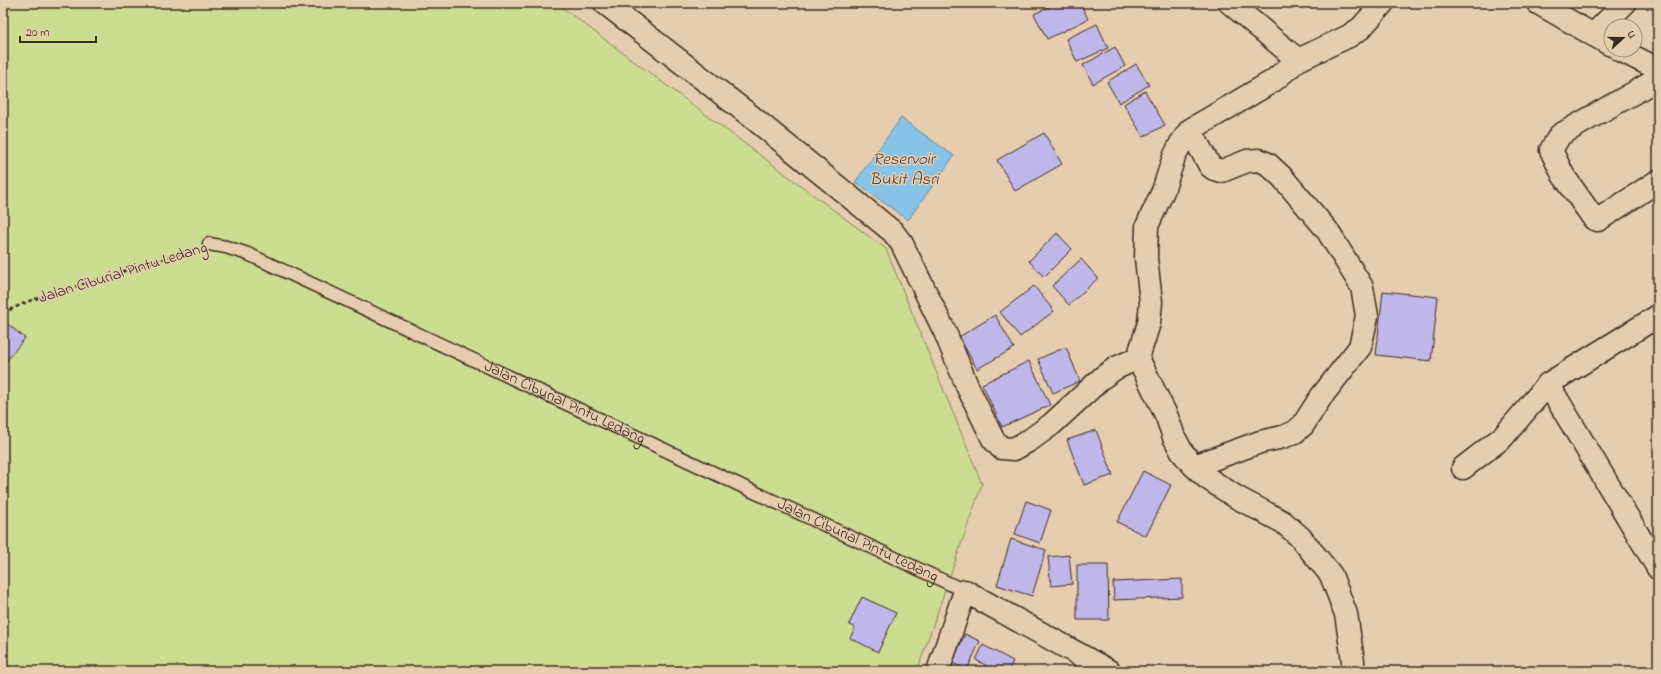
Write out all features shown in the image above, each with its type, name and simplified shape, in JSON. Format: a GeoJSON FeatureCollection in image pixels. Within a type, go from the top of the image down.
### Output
{"type":"FeatureCollection","features":[{"type":"Feature","properties":{"kind":"street"},"geometry":{"type":"LineString","coordinates":[[605,3],[752,116],[893,232],[902,244],[945,332],[968,388],[993,440],[1001,448],[1014,449],[1030,440],[1052,424],[1103,377],[1116,368],[1138,358]]}},
{"type":"Feature","properties":{"kind":"street"},"geometry":{"type":"LineString","coordinates":[[1230,3],[1298,60]]}},
{"type":"Feature","properties":{"kind":"street"},"geometry":{"type":"LineString","coordinates":[[1353,671],[1353,661],[1346,614],[1331,576],[1300,537],[1282,522],[1236,497],[1207,478],[1194,466],[1182,452],[1174,437],[1167,417],[1138,358],[1149,323],[1151,302],[1150,280],[1146,258],[1147,226],[1163,191],[1174,157],[1181,143],[1190,130],[1272,81],[1298,60],[1349,36],[1361,28],[1383,3]]}},
{"type":"Feature","properties":{"kind":"street"},"geometry":{"type":"LineString","coordinates":[[1538,3],[1602,40],[1625,3]]}},
{"type":"Feature","properties":{"kind":"street"},"geometry":{"type":"LineString","coordinates":[[1636,58],[1658,69]]}},
{"type":"Feature","properties":{"kind":"street"},"geometry":{"type":"LineString","coordinates":[[1658,79],[1560,135],[1551,150],[1563,175],[1594,219],[1598,220],[1658,181]]}},
{"type":"Feature","properties":{"kind":"street"},"geometry":{"type":"LineString","coordinates":[[1190,130],[1210,166],[1214,169],[1222,171],[1247,161],[1259,160],[1268,164],[1282,177],[1327,230],[1362,287],[1367,316],[1360,348],[1321,397],[1303,425],[1295,432],[1284,437],[1260,442],[1194,466]]}},
{"type":"Feature","properties":{"kind":"street"},"geometry":{"type":"LineString","coordinates":[[1463,468],[1503,437],[1548,384],[1655,324]]}},
{"type":"Feature","properties":{"kind":"street"},"geometry":{"type":"LineString","coordinates":[[1548,384],[1658,568]]}},
{"type":"Feature","properties":{"kind":"street"},"geometry":{"type":"LineString","coordinates":[[938,671],[964,591]]}},
{"type":"Feature","properties":{"kind":"street","name":"Jalan Ciburial Pintu Ledang"},"geometry":{"type":"LineString","coordinates":[[964,591],[1109,671]]}},
{"type":"Feature","properties":{"kind":"lane","name":"Jalan Ciburial Pintu Ledang"},"geometry":{"type":"LineString","coordinates":[[209,244],[226,247],[248,254],[964,591]]}},
{"type":"Feature","properties":{"kind":"path","name":"Jalan Ciburial Pintu Ledang"},"geometry":{"type":"LineString","coordinates":[[3,312],[29,301],[209,244]]}},
{"type":"Feature","properties":{"kind":"green space"},"geometry":{"type":"Polygon","coordinates":[[[3,3],[556,3],[886,249],[982,484],[917,671],[3,671],[3,3]]]}},
{"type":"Feature","properties":{"kind":"water","name":"Reservoir Bukit Asri"},"geometry":{"type":"Polygon","coordinates":[[[901,118],[954,156],[908,220],[855,182],[901,118]]]}},
{"type":"Feature","properties":{"kind":"building"},"geometry":{"type":"Polygon","coordinates":[[[1057,3],[1080,3],[1088,19],[1047,39],[1034,14],[1057,3]]]}},
{"type":"Feature","properties":{"kind":"building"},"geometry":{"type":"Polygon","coordinates":[[[1097,24],[1108,48],[1077,62],[1066,39],[1097,24]]]}},
{"type":"Feature","properties":{"kind":"building"},"geometry":{"type":"Polygon","coordinates":[[[1115,47],[1125,66],[1093,84],[1083,65],[1115,47]]]}},
{"type":"Feature","properties":{"kind":"building"},"geometry":{"type":"Polygon","coordinates":[[[1136,64],[1149,85],[1119,103],[1107,82],[1136,64]]]}},
{"type":"Feature","properties":{"kind":"building"},"geometry":{"type":"Polygon","coordinates":[[[1145,91],[1165,125],[1143,137],[1124,104],[1145,91]]]}},
{"type":"Feature","properties":{"kind":"building"},"geometry":{"type":"Polygon","coordinates":[[[1044,133],[1062,164],[1015,191],[997,160],[1044,133]]]}},
{"type":"Feature","properties":{"kind":"building"},"geometry":{"type":"Polygon","coordinates":[[[1057,233],[1072,249],[1044,277],[1029,261],[1057,233]]]}},
{"type":"Feature","properties":{"kind":"building"},"geometry":{"type":"Polygon","coordinates":[[[1081,259],[1098,278],[1069,305],[1052,286],[1081,259]]]}},
{"type":"Feature","properties":{"kind":"building"},"geometry":{"type":"Polygon","coordinates":[[[1034,286],[1054,311],[1020,337],[1000,312],[1034,286]]]}},
{"type":"Feature","properties":{"kind":"building"},"geometry":{"type":"Polygon","coordinates":[[[1383,291],[1438,297],[1431,361],[1376,355],[1383,291]]]}},
{"type":"Feature","properties":{"kind":"building"},"geometry":{"type":"Polygon","coordinates":[[[995,315],[1014,348],[977,369],[959,337],[995,315]]]}},
{"type":"Feature","properties":{"kind":"building"},"geometry":{"type":"Polygon","coordinates":[[[5,322],[25,338],[3,365],[3,324],[5,322]]]}},
{"type":"Feature","properties":{"kind":"building"},"geometry":{"type":"Polygon","coordinates":[[[1066,347],[1080,381],[1053,393],[1038,359],[1066,347]]]}},
{"type":"Feature","properties":{"kind":"building"},"geometry":{"type":"Polygon","coordinates":[[[1029,361],[1050,405],[1002,427],[982,384],[1029,361]]]}},
{"type":"Feature","properties":{"kind":"building"},"geometry":{"type":"Polygon","coordinates":[[[1096,430],[1113,475],[1084,485],[1067,440],[1096,430]]]}},
{"type":"Feature","properties":{"kind":"building"},"geometry":{"type":"Polygon","coordinates":[[[1143,471],[1171,485],[1146,536],[1117,522],[1143,471]]]}},
{"type":"Feature","properties":{"kind":"building"},"geometry":{"type":"Polygon","coordinates":[[[1026,501],[1051,510],[1040,543],[1015,534],[1026,501]]]}},
{"type":"Feature","properties":{"kind":"building"},"geometry":{"type":"Polygon","coordinates":[[[1011,539],[1046,550],[1032,596],[997,585],[1011,539]]]}},
{"type":"Feature","properties":{"kind":"building"},"geometry":{"type":"Polygon","coordinates":[[[1069,555],[1072,584],[1051,586],[1048,557],[1069,555]]]}},
{"type":"Feature","properties":{"kind":"building"},"geometry":{"type":"Polygon","coordinates":[[[1077,565],[1108,565],[1109,620],[1077,620],[1077,565]]]}},
{"type":"Feature","properties":{"kind":"building"},"geometry":{"type":"Polygon","coordinates":[[[1182,579],[1182,597],[1114,600],[1113,582],[1182,579]]]}},
{"type":"Feature","properties":{"kind":"building"},"geometry":{"type":"Polygon","coordinates":[[[862,597],[896,613],[878,652],[850,638],[855,628],[849,624],[862,597]]]}},
{"type":"Feature","properties":{"kind":"building"},"geometry":{"type":"Polygon","coordinates":[[[965,634],[980,641],[967,670],[952,663],[965,634]]]}},
{"type":"Feature","properties":{"kind":"building"},"geometry":{"type":"Polygon","coordinates":[[[983,645],[1013,661],[1008,671],[996,671],[976,660],[983,645]]]}}]}
